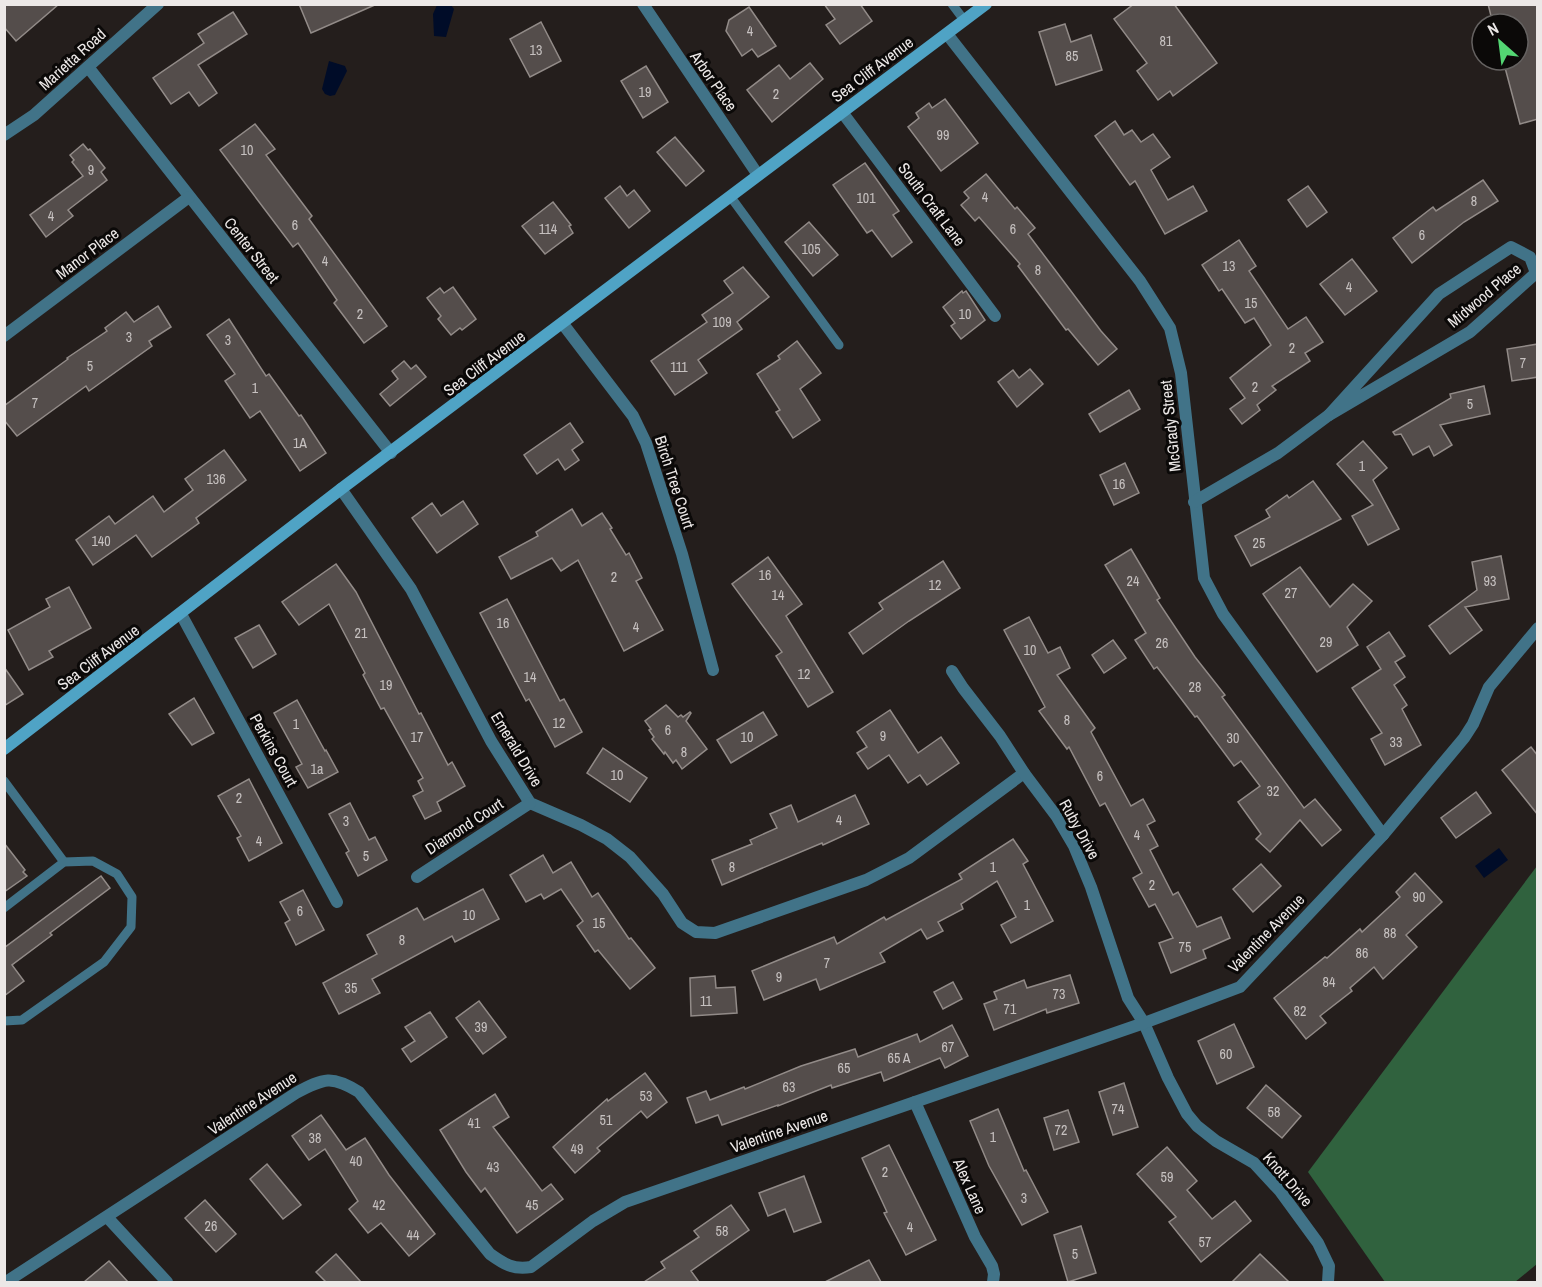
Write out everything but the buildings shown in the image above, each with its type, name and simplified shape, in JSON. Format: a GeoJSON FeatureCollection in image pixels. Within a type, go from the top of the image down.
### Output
{"type":"FeatureCollection","features":[{"type":"Feature","properties":{"kind":"street","name":"Marietta Road"},"geometry":{"type":"LineString","coordinates":[[4,135],[34,115],[158,4]]}},
{"type":"Feature","properties":{"kind":"street","name":"Arbor Place"},"geometry":{"type":"LineString","coordinates":[[643,4],[759,174]]}},
{"type":"Feature","properties":{"kind":"street","name":"Sea Cliff Avenue"},"geometry":{"type":"LineString","coordinates":[[4,749],[341,489],[986,4]]}},
{"type":"Feature","properties":{"kind":"street","name":"McGrady Street"},"geometry":{"type":"LineString","coordinates":[[946,34],[1140,281],[1170,328],[1181,373],[1204,578],[1223,614],[1383,835]]}},
{"type":"Feature","properties":{"kind":"street","name":"Center Street"},"geometry":{"type":"LineString","coordinates":[[88,67],[391,453]]}},
{"type":"Feature","properties":{"kind":"street","name":"South Craft Lane"},"geometry":{"type":"LineString","coordinates":[[842,112],[995,316]]}},
{"type":"Feature","properties":{"kind":"street","name":"Manor Place"},"geometry":{"type":"LineString","coordinates":[[4,336],[189,197]]}},
{"type":"Feature","properties":{"kind":"street","name":"Midwood Place"},"geometry":{"type":"LineString","coordinates":[[1194,502],[1278,453],[1329,415],[1470,332],[1536,273],[1530,257],[1511,248],[1439,294],[1329,415]]}},
{"type":"Feature","properties":{"kind":"street","name":"Birch Tree Court"},"geometry":{"type":"LineString","coordinates":[[563,324],[633,416],[646,443],[682,554],[713,670]]}},
{"type":"Feature","properties":{"kind":"street","name":"Emerald Drive"},"geometry":{"type":"LineString","coordinates":[[341,489],[411,589],[491,741],[530,803],[607,839],[636,864],[663,894],[681,923],[696,932],[715,933],[866,880],[909,858],[1024,773]]}},
{"type":"Feature","properties":{"kind":"street","name":"Perkins Court"},"geometry":{"type":"LineString","coordinates":[[181,614],[338,902]]}},
{"type":"Feature","properties":{"kind":"street","name":"Valentine Avenue"},"geometry":{"type":"LineString","coordinates":[[6,1282],[316,1082],[332,1080],[343,1082],[359,1092],[490,1254],[507,1266],[522,1268],[531,1267],[593,1221],[625,1202],[1144,1023],[1240,987],[1383,835],[1464,738],[1473,724],[1489,687],[1538,628]]}},
{"type":"Feature","properties":{"kind":"street","name":"Ruby Drive"},"geometry":{"type":"LineString","coordinates":[[952,671],[1057,817],[1074,846],[1091,887],[1128,998],[1144,1023]]}},
{"type":"Feature","properties":{"kind":"street","name":"Diamond Court"},"geometry":{"type":"LineString","coordinates":[[417,877],[530,803]]}},
{"type":"Feature","properties":{"kind":"street","name":"Knott Drive"},"geometry":{"type":"LineString","coordinates":[[1144,1023],[1187,1114],[1197,1126],[1216,1141],[1254,1163],[1280,1191],[1318,1243],[1329,1266],[1328,1282]]}},
{"type":"Feature","properties":{"kind":"street","name":"Alex Lane"},"geometry":{"type":"LineString","coordinates":[[915,1102],[975,1237],[992,1266],[993,1282]]}},
{"type":"Feature","properties":{"kind":"street"},"geometry":{"type":"LineString","coordinates":[[107,1217],[167,1282]]}},
{"type":"Feature","properties":{"kind":"lane"},"geometry":{"type":"LineString","coordinates":[[952,4],[964,20]]}},
{"type":"Feature","properties":{"kind":"lane"},"geometry":{"type":"LineString","coordinates":[[730,196],[839,345]]}},
{"type":"Feature","properties":{"kind":"lane"},"geometry":{"type":"LineString","coordinates":[[4,781],[64,862]]}},
{"type":"Feature","properties":{"kind":"lane"},"geometry":{"type":"LineString","coordinates":[[4,908],[64,862],[93,861],[117,874],[132,897],[131,927],[104,962],[22,1020],[4,1021]]}},
{"type":"Feature","properties":{"kind":"green space"},"geometry":{"type":"Polygon","coordinates":[[[1537,866],[1537,1264],[1515,1282],[1385,1282],[1308,1172],[1537,866]]]}},
{"type":"Feature","properties":{"kind":"water"},"geometry":{"type":"Polygon","coordinates":[[[437,5],[451,5],[454,9],[446,37],[434,36],[433,14],[437,5]]]}},
{"type":"Feature","properties":{"kind":"water"},"geometry":{"type":"Polygon","coordinates":[[[329,61],[345,66],[347,71],[335,95],[330,96],[322,89],[329,61]]]}},
{"type":"Feature","properties":{"kind":"water"},"geometry":{"type":"Polygon","coordinates":[[[1499,848],[1508,860],[1484,878],[1475,866],[1499,848]]]}}]}
